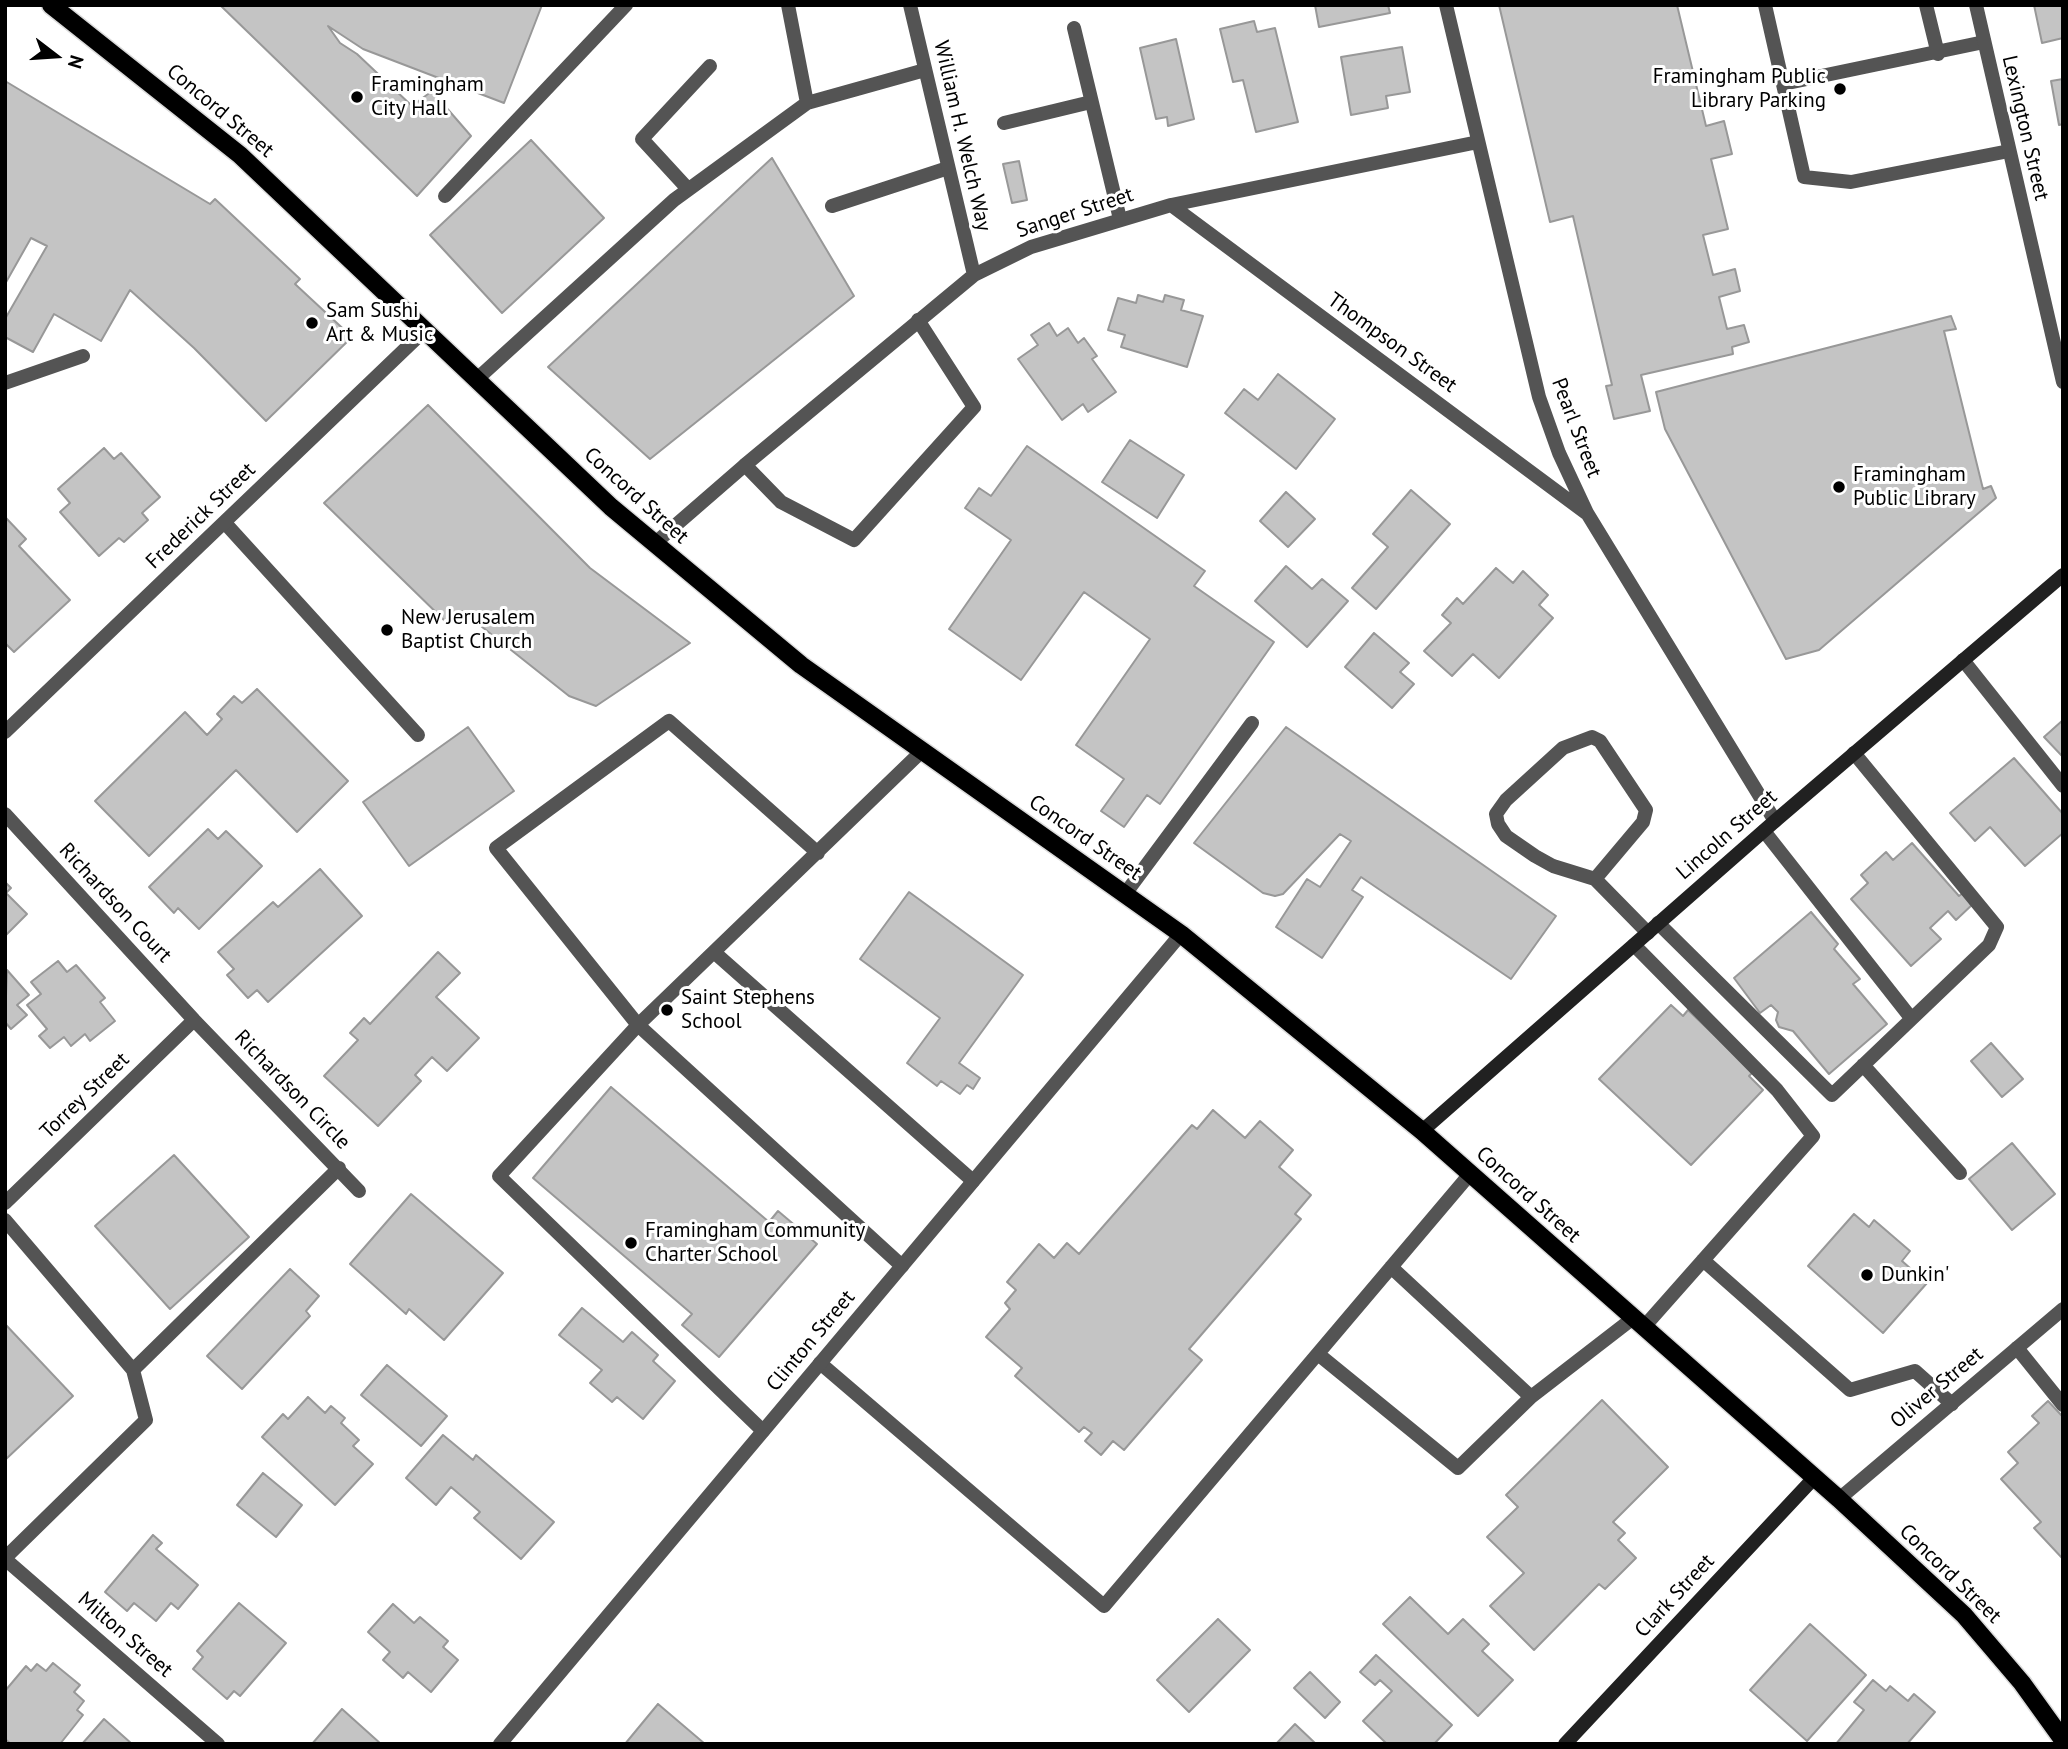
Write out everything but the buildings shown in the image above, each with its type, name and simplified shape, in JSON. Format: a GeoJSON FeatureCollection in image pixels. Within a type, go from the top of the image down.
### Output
{"type":"FeatureCollection","features":[{"type":"Feature","properties":{"kind":"main road","name":"Concord Street"},"geometry":{"type":"LineString","coordinates":[[51,5],[240,155],[654,544],[801,665],[1181,934],[1422,1131],[1839,1499],[1964,1615],[2022,1683],[2063,1740]]}},
{"type":"Feature","properties":{"kind":"street"},"geometry":{"type":"LineString","coordinates":[[444,196],[626,5]]}},
{"type":"Feature","properties":{"kind":"street"},"geometry":{"type":"LineString","coordinates":[[788,5],[807,103]]}},
{"type":"Feature","properties":{"kind":"street","name":"Pearl Street"},"geometry":{"type":"LineString","coordinates":[[1446,5],[1539,397],[1559,453],[1587,513],[1769,826],[1911,1018]]}},
{"type":"Feature","properties":{"kind":"street"},"geometry":{"type":"LineString","coordinates":[[1765,5],[1804,177],[1851,182],[2010,151]]}},
{"type":"Feature","properties":{"kind":"street"},"geometry":{"type":"LineString","coordinates":[[1926,5],[1938,54]]}},
{"type":"Feature","properties":{"kind":"street","name":"Lexington Street"},"geometry":{"type":"LineString","coordinates":[[1976,5],[2063,382]]}},
{"type":"Feature","properties":{"kind":"street","name":"William H. Welch Way"},"geometry":{"type":"LineString","coordinates":[[911,9],[974,275]]}},
{"type":"Feature","properties":{"kind":"street"},"geometry":{"type":"LineString","coordinates":[[1074,28],[1120,219]]}},
{"type":"Feature","properties":{"kind":"street"},"geometry":{"type":"LineString","coordinates":[[1783,84],[1938,54],[1984,42]]}},
{"type":"Feature","properties":{"kind":"street"},"geometry":{"type":"LineString","coordinates":[[688,189],[642,139],[710,66]]}},
{"type":"Feature","properties":{"kind":"street"},"geometry":{"type":"LineString","coordinates":[[477,379],[688,189],[807,103],[925,70]]}},
{"type":"Feature","properties":{"kind":"street"},"geometry":{"type":"LineString","coordinates":[[1004,123],[1091,102]]}},
{"type":"Feature","properties":{"kind":"street","name":"Sanger Street"},"geometry":{"type":"LineString","coordinates":[[654,544],[745,464],[974,275],[1031,247],[1171,205],[1478,142]]}},
{"type":"Feature","properties":{"kind":"street"},"geometry":{"type":"LineString","coordinates":[[832,206],[948,167]]}},
{"type":"Feature","properties":{"kind":"street","name":"Thompson Street"},"geometry":{"type":"LineString","coordinates":[[1171,205],[1587,513]]}},
{"type":"Feature","properties":{"kind":"street"},"geometry":{"type":"LineString","coordinates":[[745,464],[781,502],[854,540],[974,407],[918,320]]}},
{"type":"Feature","properties":{"kind":"street","name":"Frederick Street"},"geometry":{"type":"LineString","coordinates":[[5,732],[425,330]]}},
{"type":"Feature","properties":{"kind":"street"},"geometry":{"type":"LineString","coordinates":[[5,383],[83,355]]}},
{"type":"Feature","properties":{"kind":"street"},"geometry":{"type":"LineString","coordinates":[[225,523],[418,735]]}},
{"type":"Feature","properties":{"kind":"street","name":"Lincoln Street"},"geometry":{"type":"LineString","coordinates":[[1422,1131],[1769,826],[2063,575]]}},
{"type":"Feature","properties":{"kind":"street"},"geometry":{"type":"LineString","coordinates":[[1963,660],[2063,786]]}},
{"type":"Feature","properties":{"kind":"street"},"geometry":{"type":"LineString","coordinates":[[818,853],[668,721],[496,848],[638,1025],[902,1266]]}},
{"type":"Feature","properties":{"kind":"street"},"geometry":{"type":"LineString","coordinates":[[1125,894],[1252,723]]}},
{"type":"Feature","properties":{"kind":"street"},"geometry":{"type":"LineString","coordinates":[[1595,879],[1643,822],[1646,810],[1600,741],[1592,737],[1563,748],[1506,800],[1496,814],[1497,824],[1506,836],[1535,856],[1553,866],[1595,879],[1653,928],[1832,1095],[1989,945],[1997,928],[1854,753]]}},
{"type":"Feature","properties":{"kind":"street"},"geometry":{"type":"LineString","coordinates":[[763,1431],[499,1176],[638,1025],[922,751]]}},
{"type":"Feature","properties":{"kind":"street","name":"Richardson Court"},"geometry":{"type":"LineString","coordinates":[[5,814],[194,1020]]}},
{"type":"Feature","properties":{"kind":"street","name":"Clinton Street"},"geometry":{"type":"LineString","coordinates":[[500,1744],[1181,934]]}},
{"type":"Feature","properties":{"kind":"street"},"geometry":{"type":"LineString","coordinates":[[1318,1354],[1458,1468],[1531,1397],[1637,1323],[1703,1260],[1813,1136],[1777,1090],[1634,945]]}},
{"type":"Feature","properties":{"kind":"street"},"geometry":{"type":"LineString","coordinates":[[715,953],[973,1181]]}},
{"type":"Feature","properties":{"kind":"street","name":"Richardson Circle"},"geometry":{"type":"LineString","coordinates":[[194,1020],[359,1191]]}},
{"type":"Feature","properties":{"kind":"street","name":"Torrey Street"},"geometry":{"type":"LineString","coordinates":[[5,1203],[194,1020]]}},
{"type":"Feature","properties":{"kind":"street"},"geometry":{"type":"LineString","coordinates":[[1863,1065],[1960,1172]]}},
{"type":"Feature","properties":{"kind":"street"},"geometry":{"type":"LineString","coordinates":[[134,1370],[339,1168]]}},
{"type":"Feature","properties":{"kind":"street"},"geometry":{"type":"LineString","coordinates":[[820,1363],[1104,1605],[1470,1174]]}},
{"type":"Feature","properties":{"kind":"street"},"geometry":{"type":"LineString","coordinates":[[5,1220],[134,1370],[146,1420],[5,1559]]}},
{"type":"Feature","properties":{"kind":"street"},"geometry":{"type":"LineString","coordinates":[[1703,1260],[1850,1390],[1915,1371],[1952,1404]]}},
{"type":"Feature","properties":{"kind":"street"},"geometry":{"type":"LineString","coordinates":[[1391,1267],[1531,1397]]}},
{"type":"Feature","properties":{"kind":"street","name":"Oliver Street"},"geometry":{"type":"LineString","coordinates":[[1839,1499],[2063,1309]]}},
{"type":"Feature","properties":{"kind":"street"},"geometry":{"type":"LineString","coordinates":[[2017,1348],[2063,1405]]}},
{"type":"Feature","properties":{"kind":"street","name":"Clark Street"},"geometry":{"type":"LineString","coordinates":[[1565,1744],[1814,1478]]}},
{"type":"Feature","properties":{"kind":"street","name":"Milton Street"},"geometry":{"type":"LineString","coordinates":[[5,1559],[218,1744]]}},
{"type":"Feature","properties":{"kind":"place","name":"Framingham Public Library Parking"},"geometry":{"type":"Point","coordinates":[1840,89]}},
{"type":"Feature","properties":{"kind":"place","name":"Framingham City Hall"},"geometry":{"type":"Point","coordinates":[357,97]}},
{"type":"Feature","properties":{"kind":"place","name":"Sam Sushi Art & Music"},"geometry":{"type":"Point","coordinates":[312,323]}},
{"type":"Feature","properties":{"kind":"place","name":"Framingham Public Library"},"geometry":{"type":"Point","coordinates":[1839,487]}},
{"type":"Feature","properties":{"kind":"place","name":"New Jerusalem Baptist Church"},"geometry":{"type":"Point","coordinates":[387,630]}},
{"type":"Feature","properties":{"kind":"place","name":"Saint Stephens School"},"geometry":{"type":"Point","coordinates":[667,1010]}},
{"type":"Feature","properties":{"kind":"place","name":"Framingham Community Charter School"},"geometry":{"type":"Point","coordinates":[631,1243]}},
{"type":"Feature","properties":{"kind":"place","name":"Dunkin'"},"geometry":{"type":"Point","coordinates":[1867,1275]}}]}
